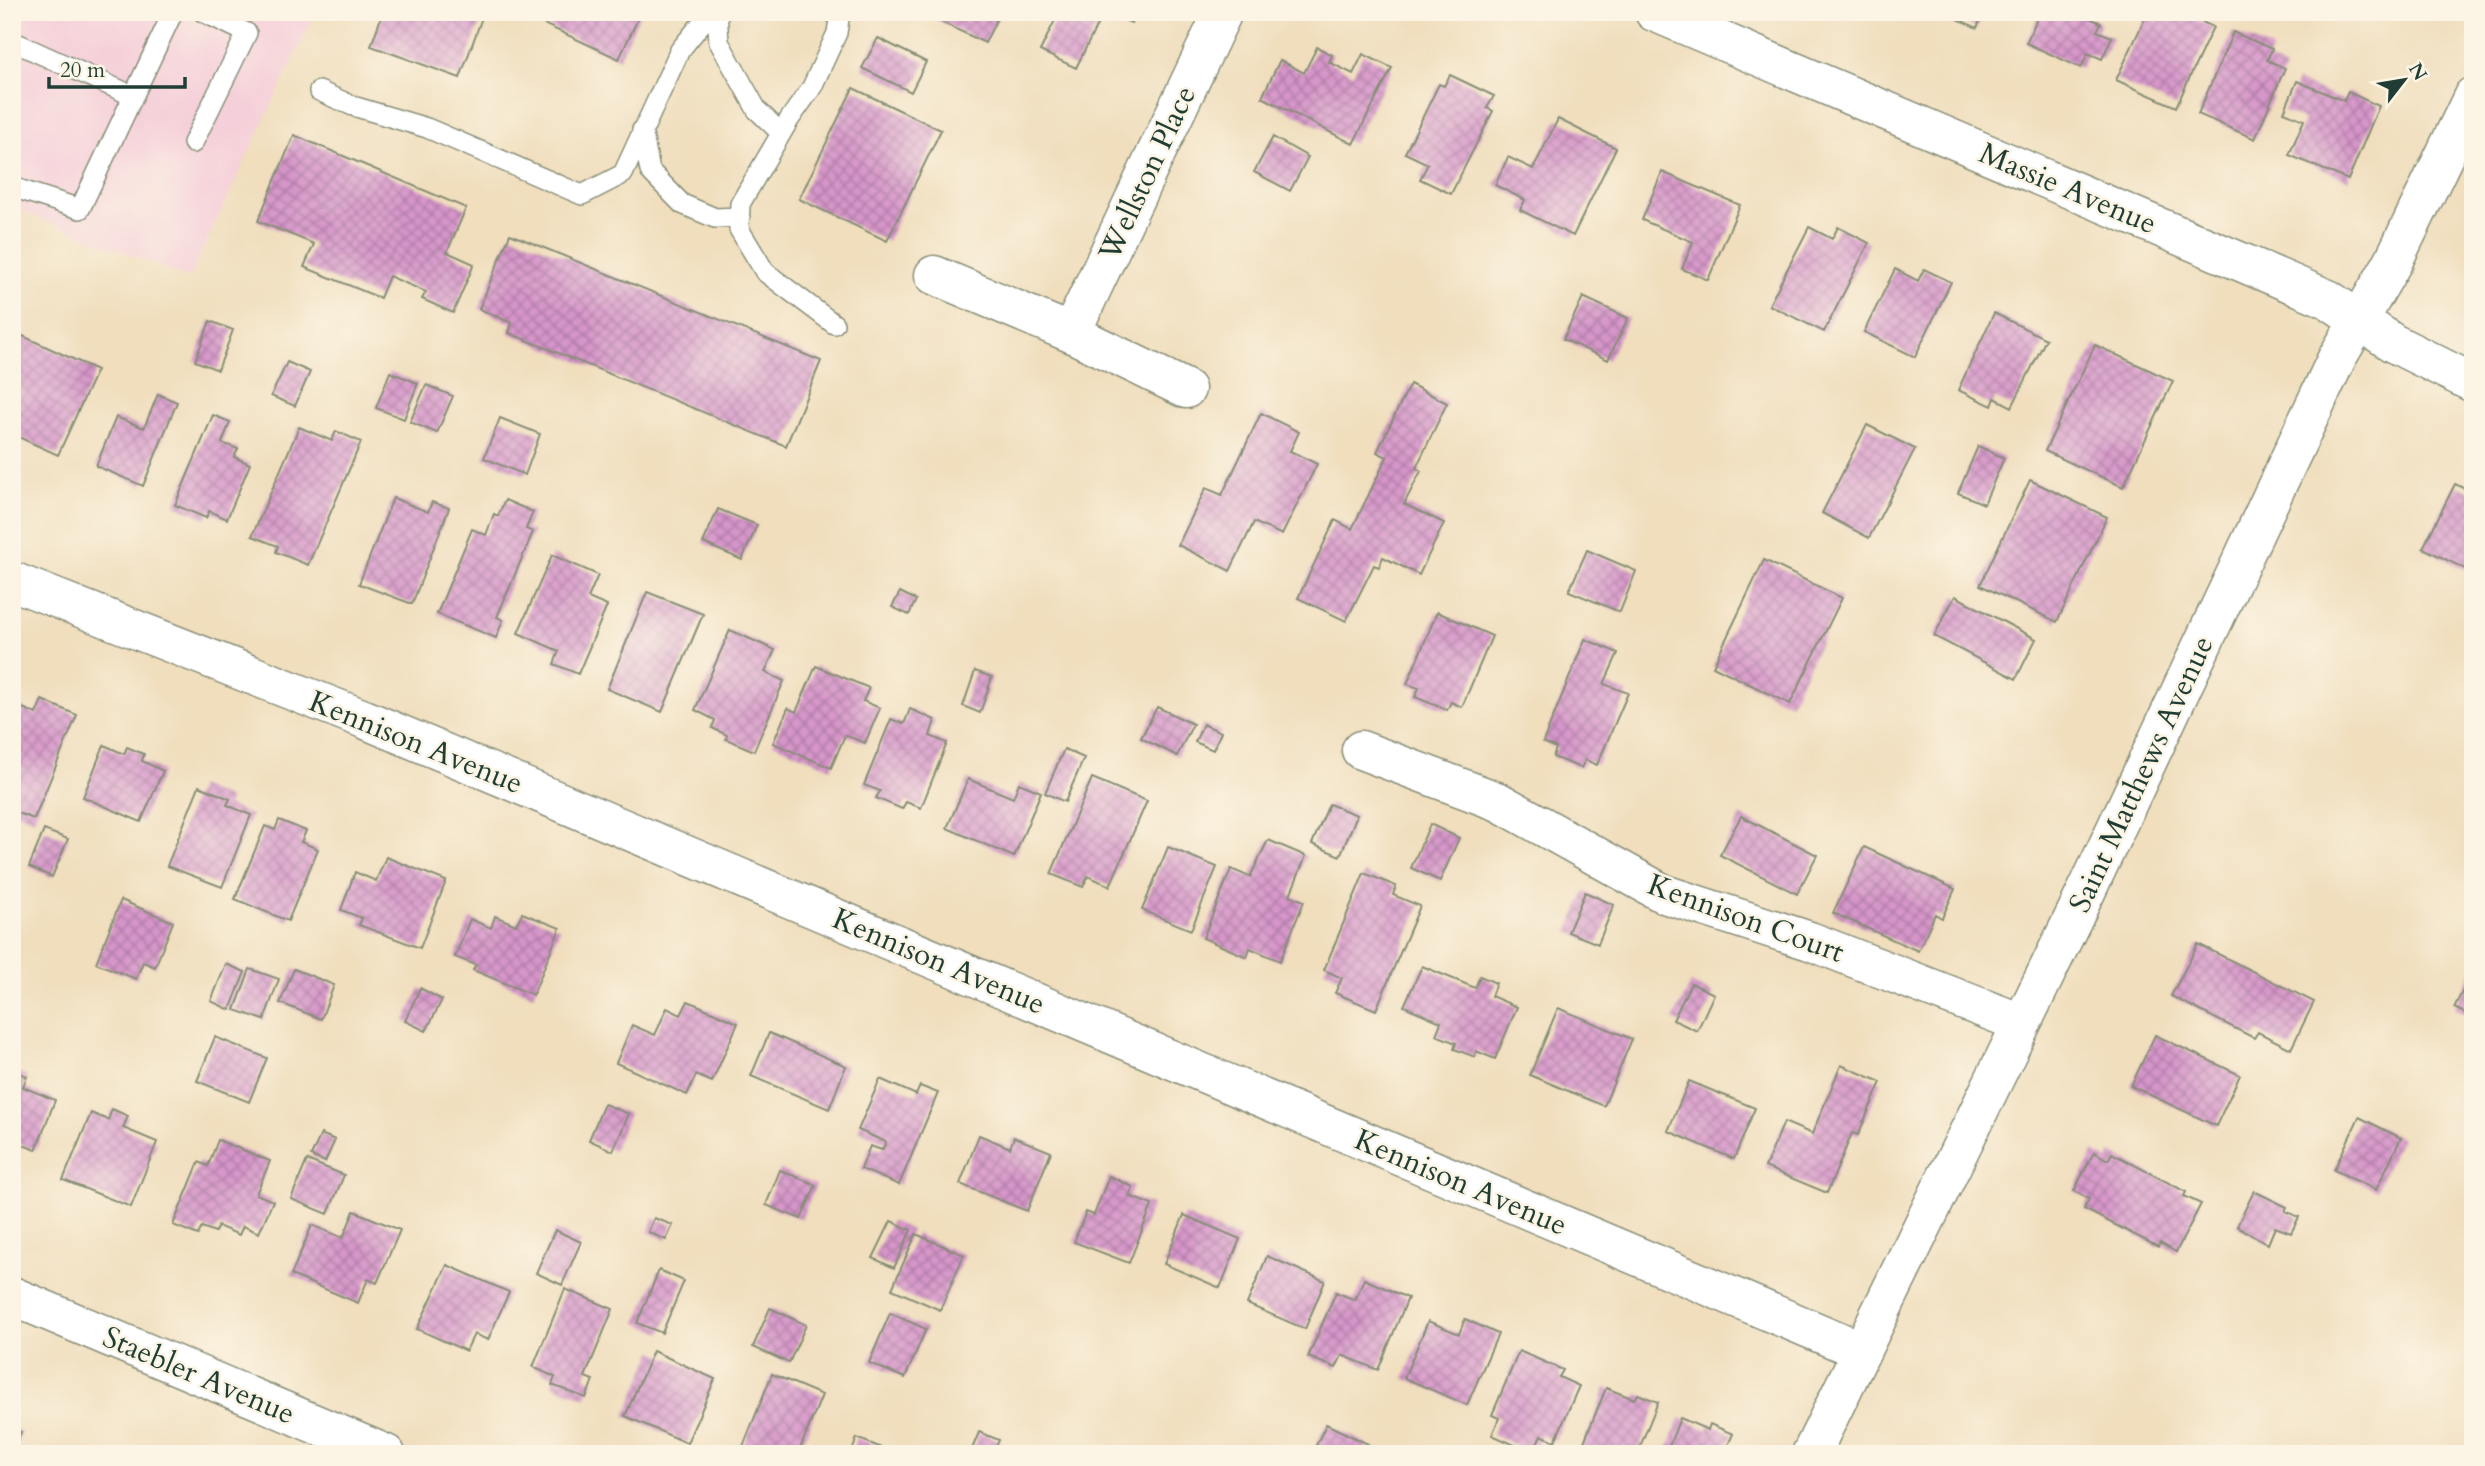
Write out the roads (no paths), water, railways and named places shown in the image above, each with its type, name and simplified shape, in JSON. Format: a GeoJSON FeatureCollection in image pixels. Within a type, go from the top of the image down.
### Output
{"type":"FeatureCollection","features":[{"type":"Feature","properties":{"kind":"street","name":"Wellston Place"},"geometry":{"type":"LineString","coordinates":[[1070,333],[1223,12]]}},
{"type":"Feature","properties":{"kind":"street","name":"Massie Avenue"},"geometry":{"type":"LineString","coordinates":[[1654,12],[2328,299],[2393,343],[2473,383]]}},
{"type":"Feature","properties":{"kind":"street","name":"Saint Matthews Avenue"},"geometry":{"type":"LineString","coordinates":[[1811,1454],[2096,871],[2337,358],[2393,262],[2473,96]]}},
{"type":"Feature","properties":{"kind":"street"},"geometry":{"type":"LineString","coordinates":[[934,275],[1070,333],[1186,390]]}},
{"type":"Feature","properties":{"kind":"street","name":"Kennison Avenue"},"geometry":{"type":"LineString","coordinates":[[12,581],[390,730],[1862,1350]]}},
{"type":"Feature","properties":{"kind":"street","name":"Kennison Court"},"geometry":{"type":"LineString","coordinates":[[1361,750],[1499,802],[1664,894],[1810,941],[2021,1023]]}},
{"type":"Feature","properties":{"kind":"street","name":"Staebler Avenue"},"geometry":{"type":"LineString","coordinates":[[12,1296],[386,1454]]}},
{"type":"Feature","properties":{"kind":"lane"},"geometry":{"type":"LineString","coordinates":[[12,187],[80,209],[173,12]]}},
{"type":"Feature","properties":{"kind":"lane"},"geometry":{"type":"LineString","coordinates":[[193,143],[247,33],[204,12]]}},
{"type":"Feature","properties":{"kind":"lane"},"geometry":{"type":"LineString","coordinates":[[319,91],[353,106],[426,128],[582,195],[623,174],[680,50],[711,12]]}},
{"type":"Feature","properties":{"kind":"lane"},"geometry":{"type":"LineString","coordinates":[[717,12],[719,42],[757,110],[781,133]]}},
{"type":"Feature","properties":{"kind":"lane"},"geometry":{"type":"LineString","coordinates":[[834,324],[765,272],[739,229],[740,204],[781,133],[812,87],[837,33],[840,12]]}},
{"type":"Feature","properties":{"kind":"lane"},"geometry":{"type":"LineString","coordinates":[[12,41],[133,96]]}},
{"type":"Feature","properties":{"kind":"lane"},"geometry":{"type":"LineString","coordinates":[[642,130],[650,171],[682,204],[715,218],[740,218]]}}]}
